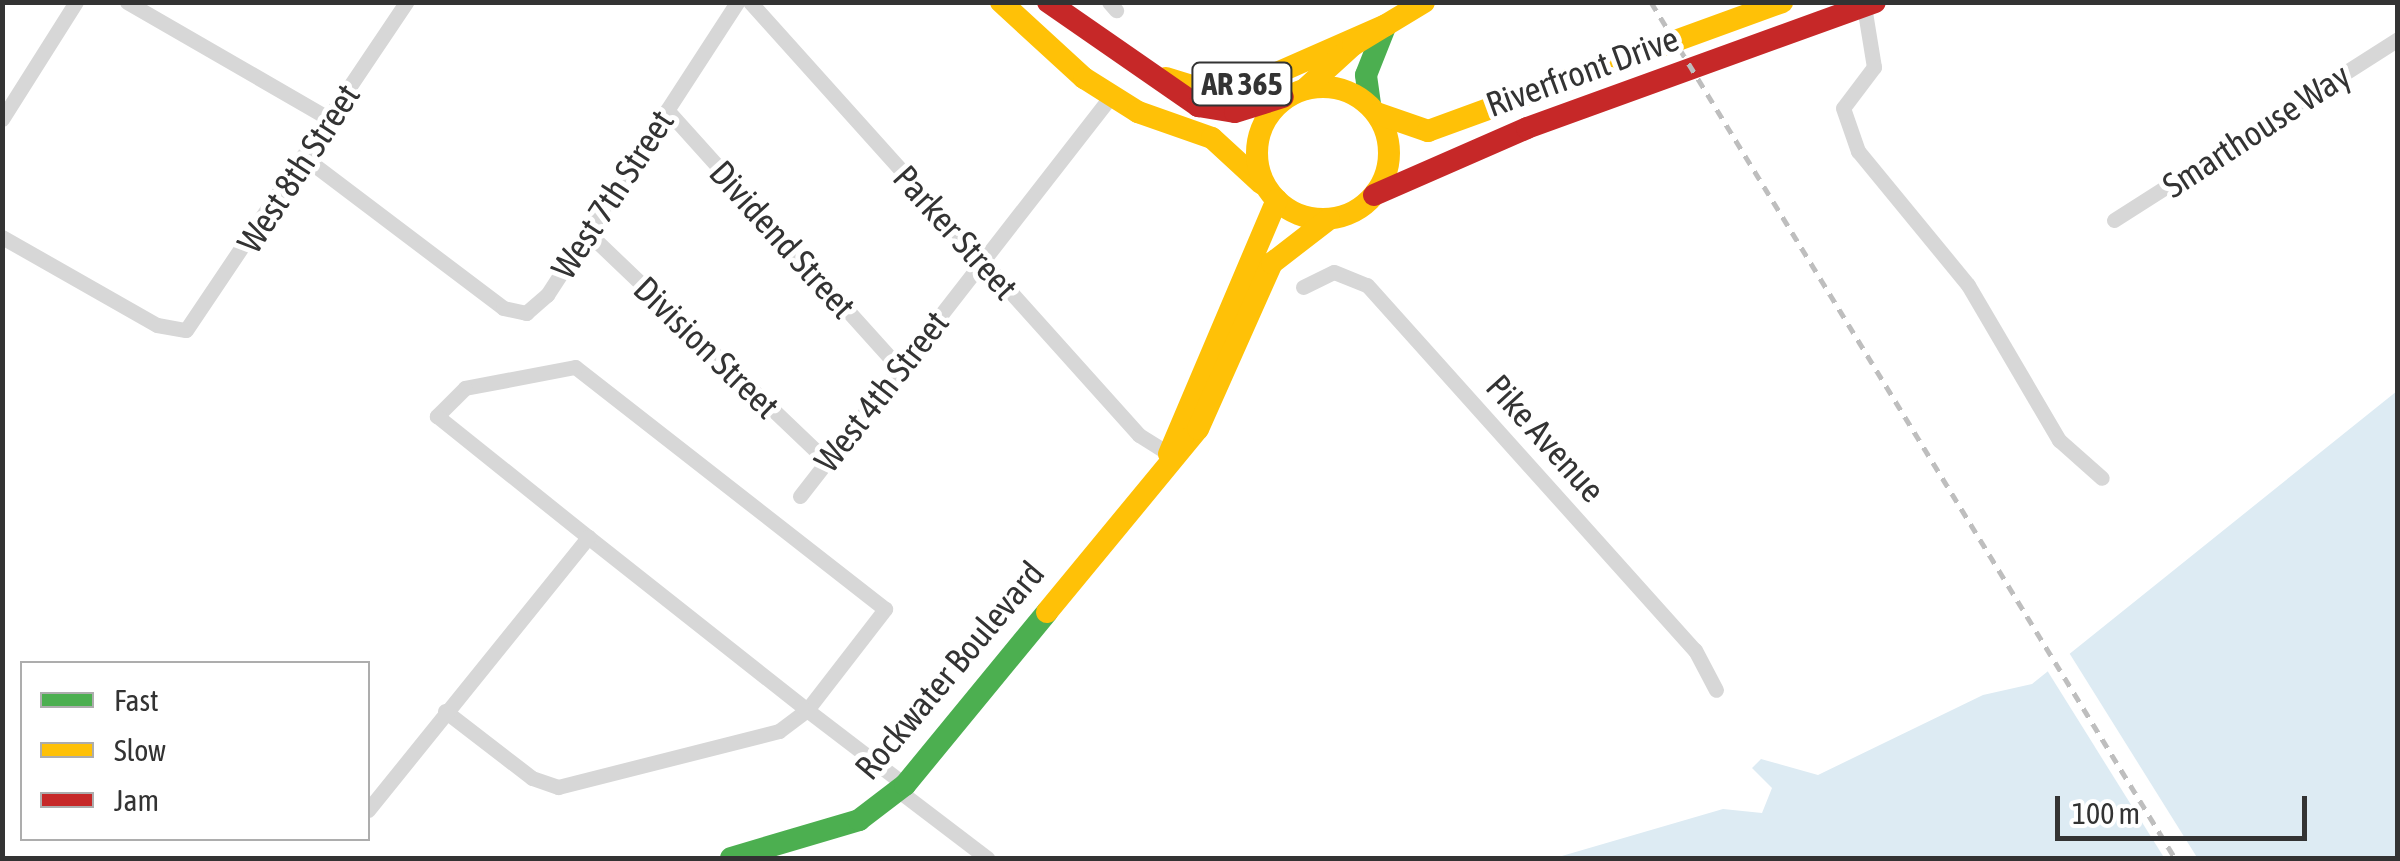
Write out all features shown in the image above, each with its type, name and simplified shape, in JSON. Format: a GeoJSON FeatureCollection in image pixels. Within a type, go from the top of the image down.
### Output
{"type":"FeatureCollection","features":[{"type":"Feature","properties":{"kind":"main road","name":"AR 365"},"geometry":{"type":"LineString","coordinates":[[1001,2],[1110,96],[1212,138],[1272,195],[1329,219]]}},
{"type":"Feature","properties":{"kind":"main road","name":"AR 365"},"geometry":{"type":"LineString","coordinates":[[1048,2],[1142,70],[1193,86],[1242,84],[1386,25],[1424,2]]}},
{"type":"Feature","properties":{"kind":"main road"},"geometry":{"type":"LineString","coordinates":[[1142,70],[1216,111],[1297,92],[1374,109],[1428,131],[1782,2]]}},
{"type":"Feature","properties":{"kind":"main road","name":"Riverfront Drive"},"geometry":{"type":"LineString","coordinates":[[1374,195],[1527,128],[1870,4]]}},
{"type":"Feature","properties":{"kind":"main road"},"geometry":{"type":"LineString","coordinates":[[1272,195],[1258,134],[1297,92],[1386,25]]}},
{"type":"Feature","properties":{"kind":"main road"},"geometry":{"type":"LineString","coordinates":[[1329,219],[1374,195],[1388,164],[1366,75],[1386,25]]}},
{"type":"Feature","properties":{"kind":"main road","name":"Rockwater Boulevard"},"geometry":{"type":"LineString","coordinates":[[1169,454],[1272,195]]}},
{"type":"Feature","properties":{"kind":"main road","name":"Rockwater Boulevard"},"geometry":{"type":"LineString","coordinates":[[731,858],[843,827],[902,788],[1210,406],[1272,263],[1329,219]]}},
{"type":"Feature","properties":{"kind":"street"},"geometry":{"type":"LineString","coordinates":[[2,119],[76,2]]}},
{"type":"Feature","properties":{"kind":"street"},"geometry":{"type":"LineString","coordinates":[[126,2],[330,120]]}},
{"type":"Feature","properties":{"kind":"street","name":"West 8th Street"},"geometry":{"type":"LineString","coordinates":[[2,237],[157,325],[186,330],[305,158],[406,2]]}},
{"type":"Feature","properties":{"kind":"street","name":"West 7th Street"},"geometry":{"type":"LineString","coordinates":[[305,158],[503,308],[526,312],[587,232],[737,2]]}},
{"type":"Feature","properties":{"kind":"street","name":"Parker Street"},"geometry":{"type":"LineString","coordinates":[[750,2],[1140,434],[1169,454]]}},
{"type":"Feature","properties":{"kind":"street"},"geometry":{"type":"LineString","coordinates":[[1870,4],[1874,67],[1843,108],[1858,151],[1968,285],[2060,440],[2102,478]]}},
{"type":"Feature","properties":{"kind":"street","name":"Smarthouse Way"},"geometry":{"type":"LineString","coordinates":[[2114,220],[2398,39]]}},
{"type":"Feature","properties":{"kind":"street","name":"West 4th Street"},"geometry":{"type":"LineString","coordinates":[[800,496],[1110,96]]}},
{"type":"Feature","properties":{"kind":"street","name":"Dividend Street"},"geometry":{"type":"LineString","coordinates":[[667,110],[899,368]]}},
{"type":"Feature","properties":{"kind":"street","name":"Division Street"},"geometry":{"type":"LineString","coordinates":[[587,232],[826,461]]}},
{"type":"Feature","properties":{"kind":"street","name":"Pike Avenue"},"geometry":{"type":"LineString","coordinates":[[1303,287],[1334,272],[1367,285],[1695,650],[1716,690]]}},
{"type":"Feature","properties":{"kind":"street"},"geometry":{"type":"LineString","coordinates":[[445,711],[532,778],[558,787],[779,730],[807,710],[885,609],[575,366],[465,388],[438,416],[807,710],[987,858]]}},
{"type":"Feature","properties":{"kind":"street"},"geometry":{"type":"LineString","coordinates":[[370,807],[588,537]]}},
{"type":"Feature","properties":{"kind":"shaded area"},"geometry":{"type":"Polygon","coordinates":[[[2397,391],[2397,858],[1555,858],[1723,809],[1762,813],[1772,788],[1752,768],[1761,759],[1818,775],[1983,695],[2032,684],[2397,391]]]}},
{"type":"Feature","properties":{"kind":"pier"},"geometry":{"type":"Polygon","coordinates":[[[2068,651],[2197,857],[2164,858],[2044,666],[2068,651]]]}},
{"type":"Feature","properties":{"kind":"railway"},"geometry":{"type":"LineString","coordinates":[[1651,2],[2175,858]]}},
{"type":"Feature","properties":{"kind":"traffic: fast"},"geometry":{"type":"LineString","coordinates":[[1370,104],[1366,75],[1385,27]]}},
{"type":"Feature","properties":{"kind":"traffic: fast"},"geometry":{"type":"LineString","coordinates":[[731,858],[859,820],[905,785],[1047,612]]}},
{"type":"Feature","properties":{"kind":"traffic: slow"},"geometry":{"type":"LineString","coordinates":[[1001,2],[1084,78],[1138,112],[1212,138],[1261,183]]}},
{"type":"Feature","properties":{"kind":"traffic: slow"},"geometry":{"type":"LineString","coordinates":[[1305,89],[1353,45],[1424,2]]}},
{"type":"Feature","properties":{"kind":"traffic: slow"},"geometry":{"type":"LineString","coordinates":[[1379,114],[1428,131],[1782,2]]}},
{"type":"Feature","properties":{"kind":"traffic: slow"},"geometry":{"type":"LineString","coordinates":[[1166,78],[1193,86],[1261,80],[1386,25]]}},
{"type":"Feature","properties":{"kind":"traffic: slow"},"geometry":{"type":"LineString","coordinates":[[1323,87],[1348,92],[1370,106],[1384,128],[1389,153],[1384,178],[1370,200],[1348,214],[1323,219],[1298,214],[1276,200],[1262,178],[1257,153],[1262,128],[1276,106],[1298,92],[1323,87]]}},
{"type":"Feature","properties":{"kind":"traffic: slow"},"geometry":{"type":"LineString","coordinates":[[1169,454],[1277,200]]}},
{"type":"Feature","properties":{"kind":"traffic: slow"},"geometry":{"type":"LineString","coordinates":[[1047,612],[1198,429],[1272,263],[1329,219]]}},
{"type":"Feature","properties":{"kind":"traffic: jam"},"geometry":{"type":"LineString","coordinates":[[1048,2],[1198,106],[1235,112],[1283,97]]}},
{"type":"Feature","properties":{"kind":"traffic: jam"},"geometry":{"type":"LineString","coordinates":[[1374,195],[1527,128],[1875,2]]}}]}
